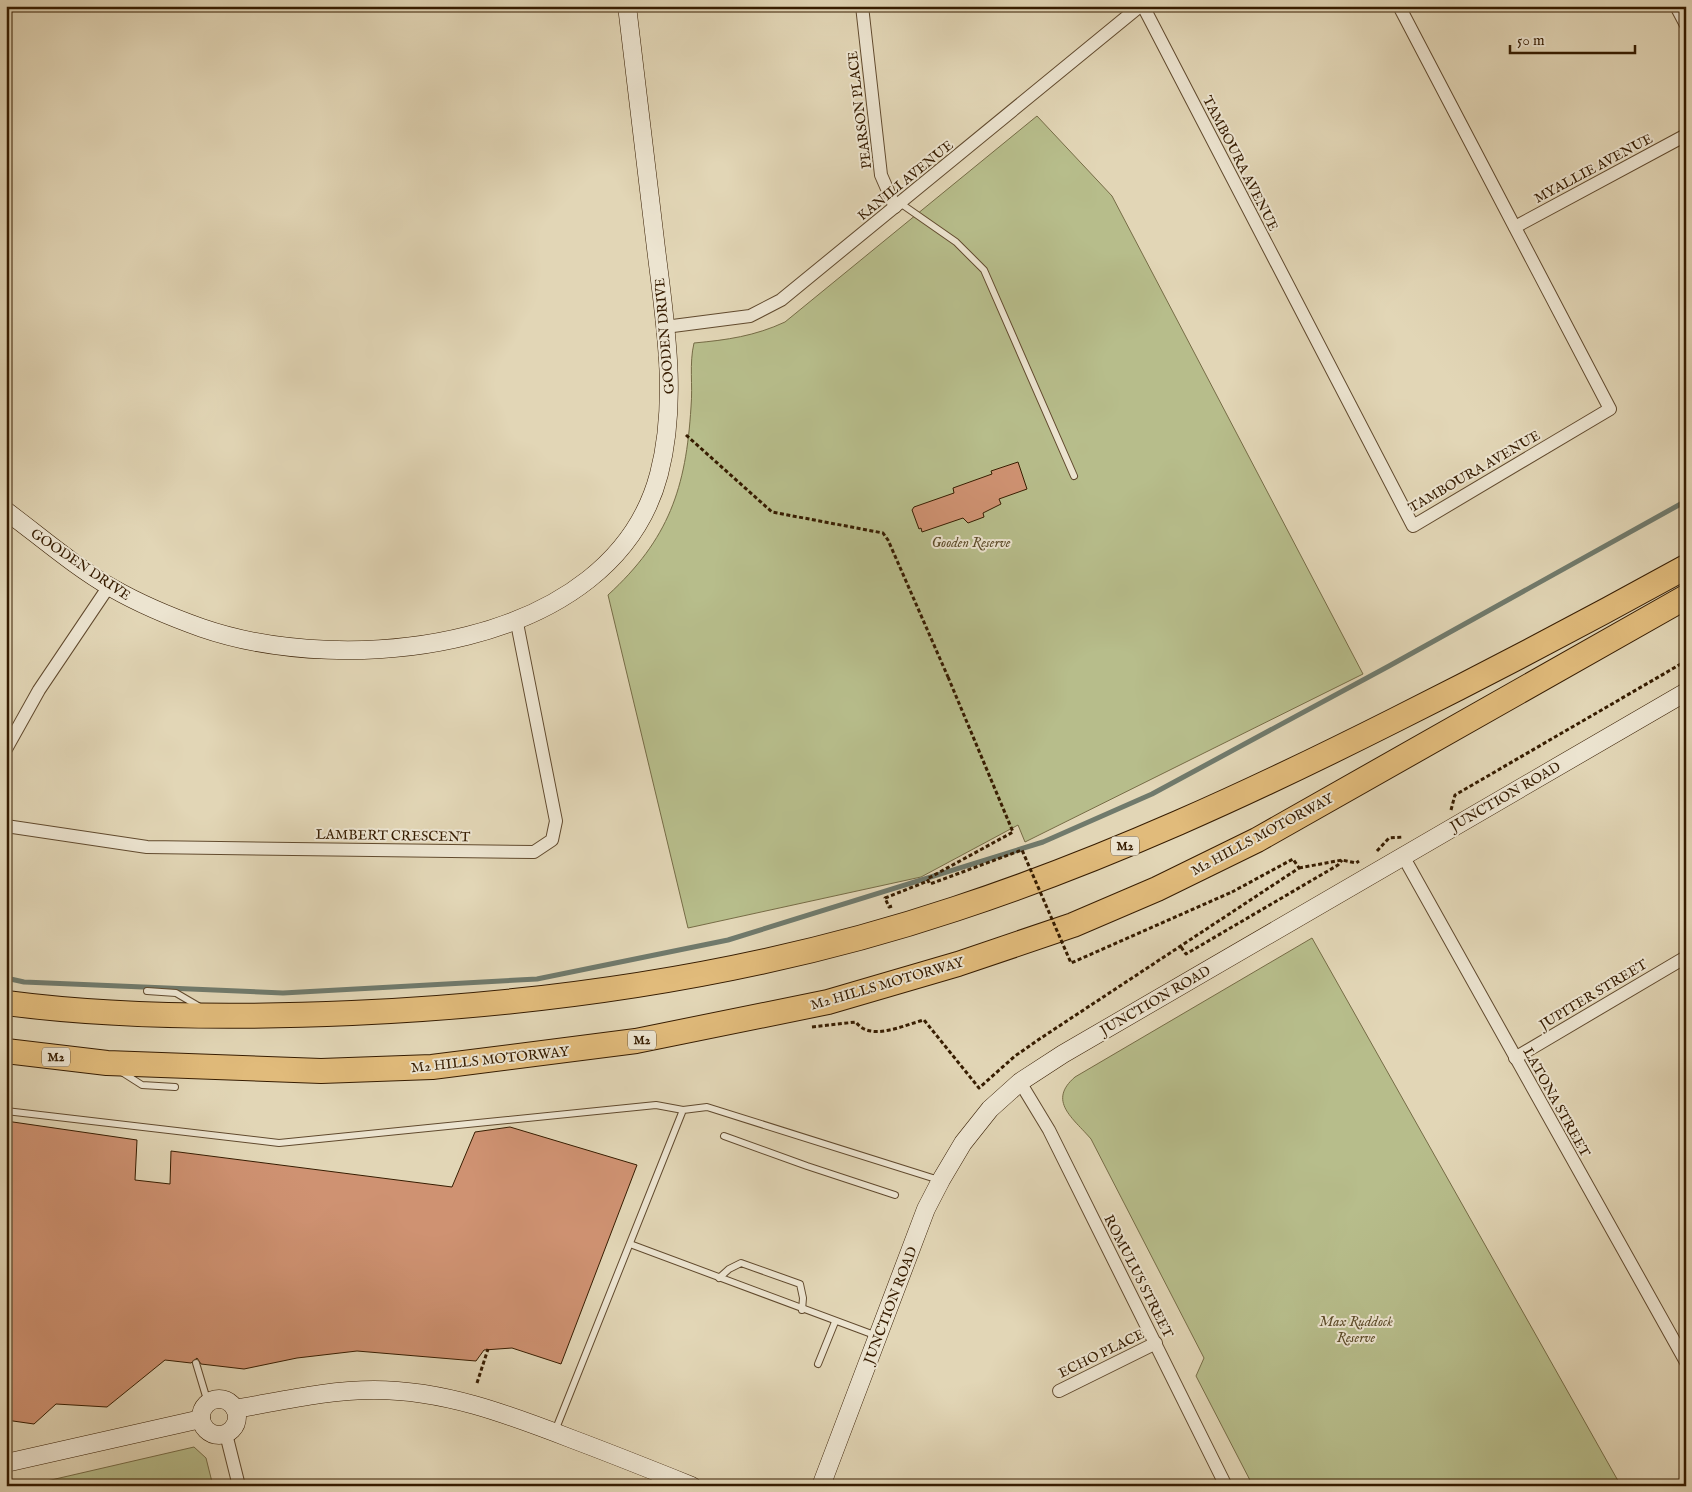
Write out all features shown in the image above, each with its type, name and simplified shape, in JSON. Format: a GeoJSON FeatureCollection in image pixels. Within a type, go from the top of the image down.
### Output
{"type":"FeatureCollection","features":[{"type":"Feature","properties":{"kind":"highway","name":"M2"},"geometry":{"type":"LineString","coordinates":[[6,1003],[129,1013],[215,1016],[413,1010],[519,1001],[631,986],[774,958],[921,920],[1022,886],[1135,842],[1240,796],[1480,678],[1686,567]]}},
{"type":"Feature","properties":{"kind":"highway","name":"M2 HILLS MOTORWAY"},"geometry":{"type":"LineString","coordinates":[[6,1051],[107,1063],[321,1071],[432,1067],[636,1041],[828,1002],[958,964],[1073,925],[1157,889],[1248,844],[1686,597]]}},
{"type":"Feature","properties":{"kind":"street","name":"GOODEN DRIVE"},"geometry":{"type":"LineString","coordinates":[[6,511],[109,586],[154,609],[204,629],[240,639],[300,649],[354,652],[415,646],[473,634],[516,618],[563,596],[597,574],[631,536],[648,507],[659,473],[666,438],[669,381],[665,327],[627,6]]}},
{"type":"Feature","properties":{"kind":"street","name":"PEARSON PLACE"},"geometry":{"type":"LineString","coordinates":[[862,6],[881,175],[898,205]]}},
{"type":"Feature","properties":{"kind":"street","name":"KANILI AVENUE"},"geometry":{"type":"LineString","coordinates":[[665,327],[750,316],[766,310],[781,300],[1142,6]]}},
{"type":"Feature","properties":{"kind":"street","name":"TAMBOURA AVENUE"},"geometry":{"type":"LineString","coordinates":[[1142,6],[1413,526],[1610,409],[1399,6]]}},
{"type":"Feature","properties":{"kind":"street"},"geometry":{"type":"LineString","coordinates":[[1676,6],[1686,25]]}},
{"type":"Feature","properties":{"kind":"street","name":"MYALLIE AVENUE"},"geometry":{"type":"LineString","coordinates":[[1515,227],[1686,135]]}},
{"type":"Feature","properties":{"kind":"street"},"geometry":{"type":"LineString","coordinates":[[6,749],[39,690],[109,586]]}},
{"type":"Feature","properties":{"kind":"street","name":"LAMBERT CRESCENT"},"geometry":{"type":"LineString","coordinates":[[6,826],[147,847],[534,852],[552,840],[556,821],[516,618]]}},
{"type":"Feature","properties":{"kind":"street","name":"JUNCTION ROAD"},"geometry":{"type":"LineString","coordinates":[[821,1486],[926,1209],[941,1180],[976,1126],[990,1109],[1020,1082],[1063,1054],[1686,692]]}},
{"type":"Feature","properties":{"kind":"street","name":"LATONA STREET"},"geometry":{"type":"LineString","coordinates":[[1403,856],[1686,1362]]}},
{"type":"Feature","properties":{"kind":"street","name":"JUPITER STREET"},"geometry":{"type":"LineString","coordinates":[[1515,1058],[1686,957]]}},
{"type":"Feature","properties":{"kind":"street","name":"ROMULUS STREET"},"geometry":{"type":"LineString","coordinates":[[1020,1082],[1049,1130],[1226,1486]]}},
{"type":"Feature","properties":{"kind":"street","name":"ECHO PLACE"},"geometry":{"type":"LineString","coordinates":[[1059,1390],[1156,1343]]}},
{"type":"Feature","properties":{"kind":"street"},"geometry":{"type":"LineString","coordinates":[[235,1409],[342,1391],[399,1391],[472,1403],[554,1432],[692,1486]]}},
{"type":"Feature","properties":{"kind":"street"},"geometry":{"type":"LineString","coordinates":[[6,1463],[204,1411],[213,1400],[226,1400],[235,1409],[237,1422],[226,1434],[209,1433],[204,1411]]}},
{"type":"Feature","properties":{"kind":"street"},"geometry":{"type":"LineString","coordinates":[[226,1434],[239,1486]]}},
{"type":"Feature","properties":{"kind":"lane"},"geometry":{"type":"LineString","coordinates":[[898,205],[956,242],[984,270],[1074,476]]}},
{"type":"Feature","properties":{"kind":"lane"},"geometry":{"type":"LineString","coordinates":[[147,992],[176,993],[215,1016]]}},
{"type":"Feature","properties":{"kind":"lane"},"geometry":{"type":"LineString","coordinates":[[107,1063],[142,1085],[175,1087]]}},
{"type":"Feature","properties":{"kind":"lane"},"geometry":{"type":"LineString","coordinates":[[6,1111],[279,1142],[656,1105],[683,1110],[707,1107],[941,1180]]}},
{"type":"Feature","properties":{"kind":"lane"},"geometry":{"type":"LineString","coordinates":[[554,1432],[683,1110]]}},
{"type":"Feature","properties":{"kind":"lane"},"geometry":{"type":"LineString","coordinates":[[724,1136],[895,1195]]}},
{"type":"Feature","properties":{"kind":"lane"},"geometry":{"type":"LineString","coordinates":[[630,1244],[878,1337]]}},
{"type":"Feature","properties":{"kind":"lane"},"geometry":{"type":"LineString","coordinates":[[719,1278],[729,1269],[740,1264],[800,1284],[803,1298],[802,1310]]}},
{"type":"Feature","properties":{"kind":"lane"},"geometry":{"type":"LineString","coordinates":[[818,1364],[835,1322]]}},
{"type":"Feature","properties":{"kind":"lane"},"geometry":{"type":"LineString","coordinates":[[196,1363],[204,1411]]}},
{"type":"Feature","properties":{"kind":"path"},"geometry":{"type":"LineString","coordinates":[[686,435],[772,512],[883,533],[888,540],[1013,832],[927,879],[928,882]]}},
{"type":"Feature","properties":{"kind":"path"},"geometry":{"type":"LineString","coordinates":[[1450,813],[1455,796],[1686,661]]}},
{"type":"Feature","properties":{"kind":"path"},"geometry":{"type":"LineString","coordinates":[[1372,854],[1389,838],[1408,836]]}},
{"type":"Feature","properties":{"kind":"path"},"geometry":{"type":"LineString","coordinates":[[889,907],[885,898],[928,882],[930,884],[1022,850],[1071,963],[1232,892],[1293,859],[1298,868]]}},
{"type":"Feature","properties":{"kind":"path"},"geometry":{"type":"LineString","coordinates":[[802,1029],[856,1022],[864,1030],[875,1032],[924,1020],[979,1088],[995,1072],[1041,1038],[1298,868],[1342,860],[1356,863],[1364,858]]}},
{"type":"Feature","properties":{"kind":"path"},"geometry":{"type":"LineString","coordinates":[[1181,947],[1186,954],[1338,865],[1342,860]]}},
{"type":"Feature","properties":{"kind":"path"},"geometry":{"type":"LineString","coordinates":[[477,1383],[488,1349]]}},
{"type":"Feature","properties":{"kind":"green space","name":"Gooden Reserve"},"geometry":{"type":"Polygon","coordinates":[[[1037,116],[1112,196],[1363,674],[1025,842],[1018,825],[921,877],[688,928],[608,595],[629,574],[660,532],[679,487],[688,436],[694,343],[741,337],[785,322],[1037,116]]]}},
{"type":"Feature","properties":{"kind":"green space","name":"Max Ruddock Reserve"},"geometry":{"type":"Polygon","coordinates":[[[1312,938],[1621,1486],[1253,1486],[1196,1376],[1204,1358],[1091,1139],[1066,1109],[1063,1102],[1063,1094],[1075,1077],[1312,938]]]}},
{"type":"Feature","properties":{"kind":"green space"},"geometry":{"type":"Polygon","coordinates":[[[194,1447],[206,1458],[213,1486],[25,1486],[194,1447]]]}},
{"type":"Feature","properties":{"kind":"building"},"geometry":{"type":"Polygon","coordinates":[[[1018,462],[1027,489],[999,499],[1001,504],[983,513],[984,517],[968,523],[963,518],[922,532],[921,528],[919,529],[912,510],[914,507],[954,493],[953,488],[992,474],[991,471],[1018,462]]]}},
{"type":"Feature","properties":{"kind":"building"},"geometry":{"type":"Polygon","coordinates":[[[6,1121],[137,1140],[135,1180],[170,1184],[171,1151],[452,1187],[475,1132],[510,1127],[637,1165],[561,1364],[512,1348],[484,1350],[476,1361],[357,1351],[297,1358],[244,1369],[201,1364],[197,1358],[191,1363],[165,1360],[107,1407],[56,1404],[34,1424],[6,1420],[6,1121]]]}},
{"type":"Feature","properties":{"kind":"waterway"},"geometry":{"type":"LineString","coordinates":[[6,978],[24,982],[283,993],[537,979],[728,940],[1043,842],[1152,794],[1389,666],[1686,501]]}}]}
